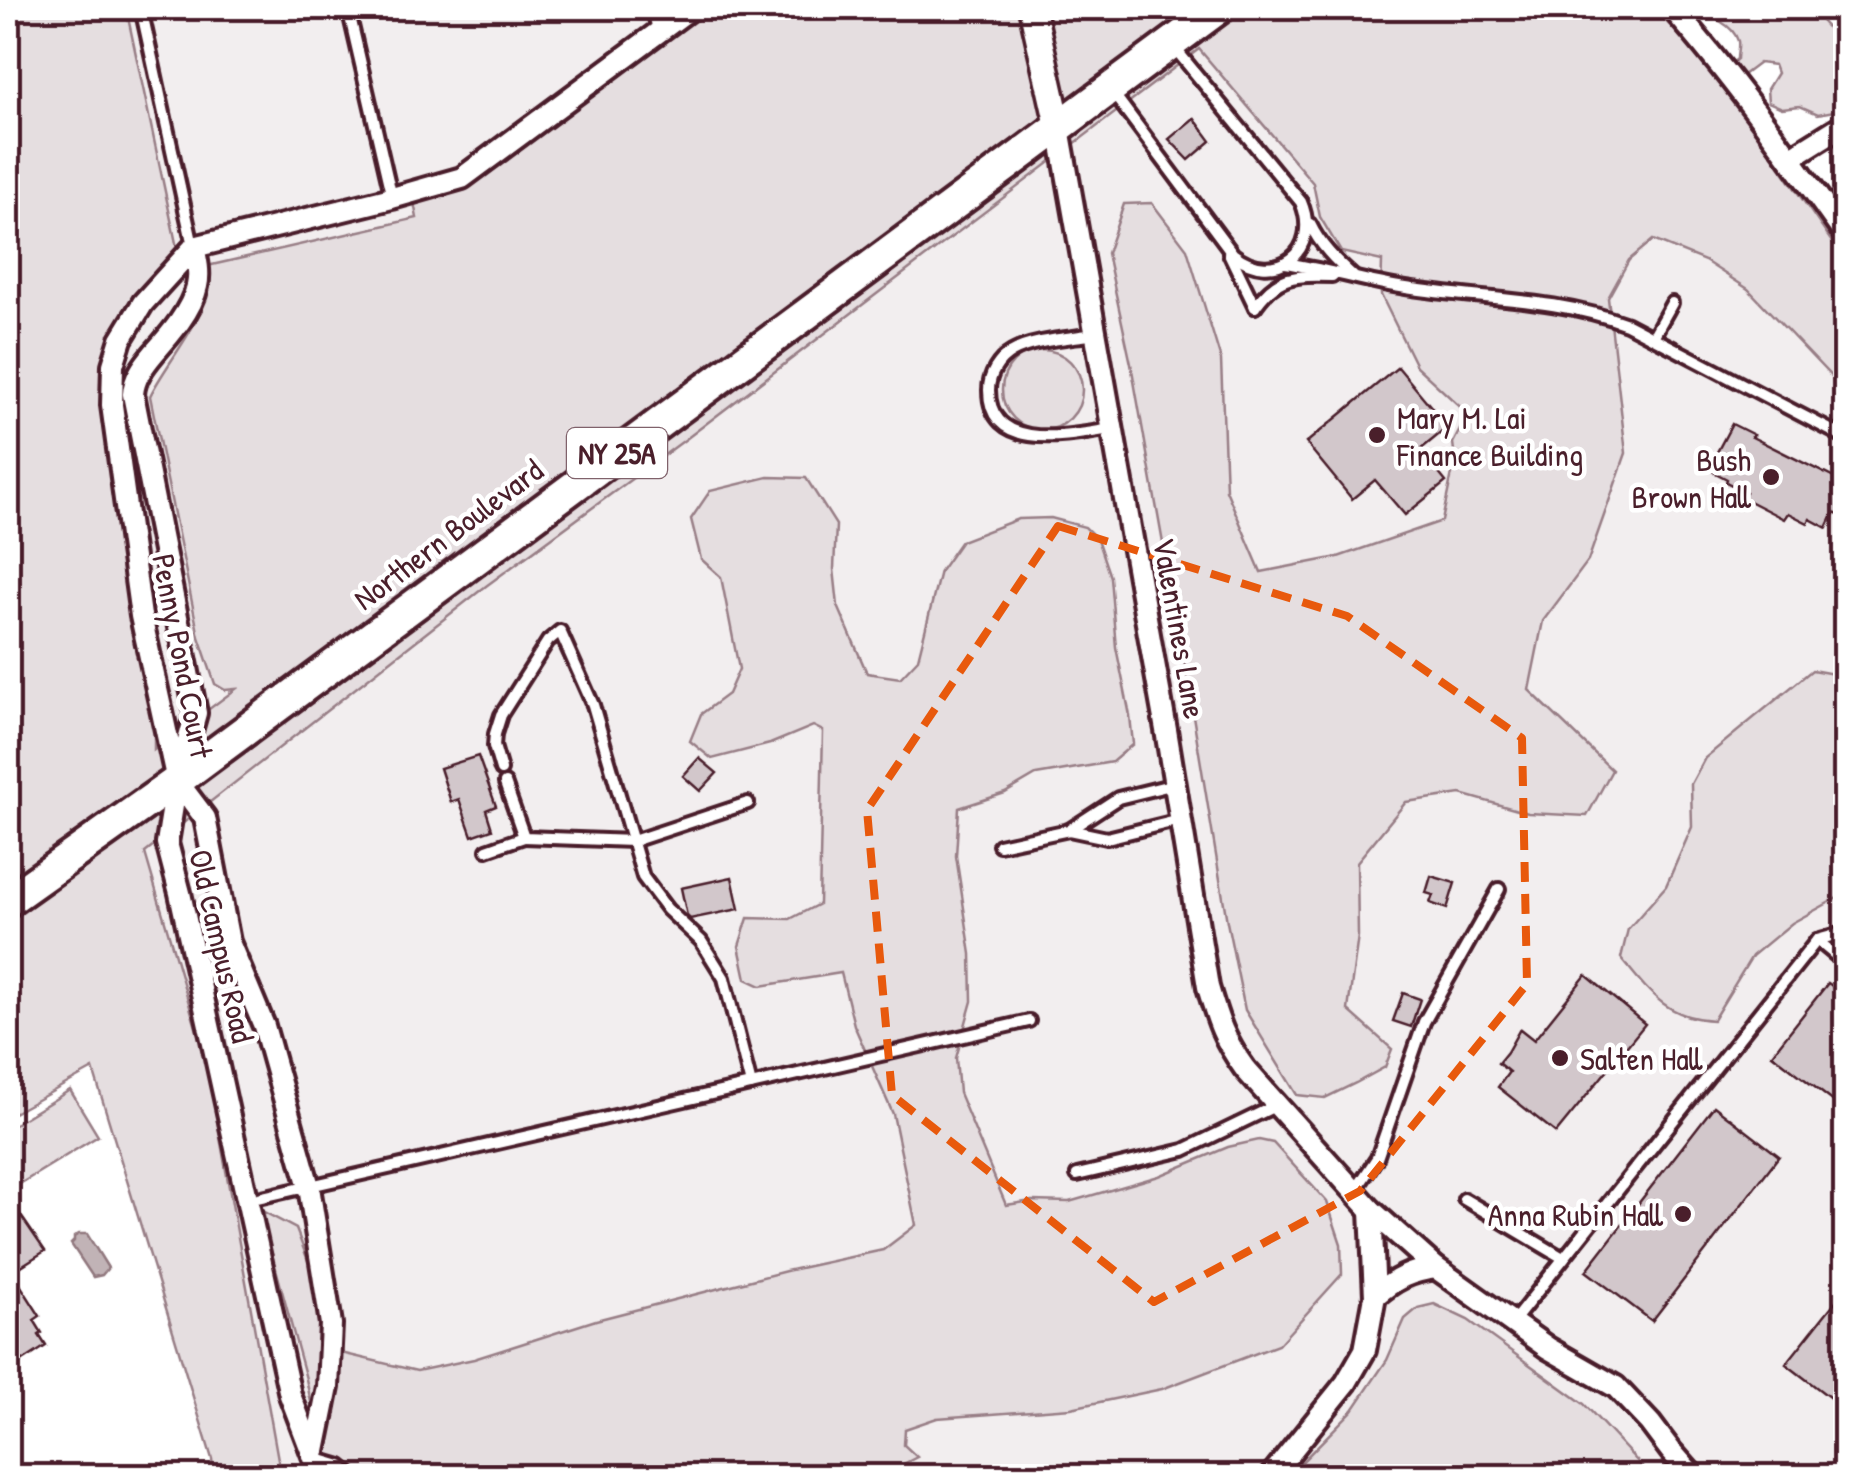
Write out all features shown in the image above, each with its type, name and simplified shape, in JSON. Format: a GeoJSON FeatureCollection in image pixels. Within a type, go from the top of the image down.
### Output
{"type":"FeatureCollection","features":[{"type":"Feature","properties":{"kind":"main road","name":"Northern Boulevard"},"geometry":{"type":"LineString","coordinates":[[8,901],[177,781],[1219,8]]}},
{"type":"Feature","properties":{"kind":"street"},"geometry":{"type":"LineString","coordinates":[[194,247],[445,184],[474,170],[691,8]]}},
{"type":"Feature","properties":{"kind":"street","name":"Valentines Lane"},"geometry":{"type":"LineString","coordinates":[[1032,8],[1059,128],[1208,987],[1218,1023],[1236,1057],[1370,1210],[1436,1268],[1548,1348],[1616,1388],[1694,1476]]}},
{"type":"Feature","properties":{"kind":"street"},"geometry":{"type":"LineString","coordinates":[[1672,8],[1708,50],[1846,236]]}},
{"type":"Feature","properties":{"kind":"street"},"geometry":{"type":"LineString","coordinates":[[1790,158],[1846,123]]}},
{"type":"Feature","properties":{"kind":"street","name":"Penny Pond Court"},"geometry":{"type":"LineString","coordinates":[[177,781],[141,616],[112,404],[113,365],[121,339],[143,303],[194,247]]}},
{"type":"Feature","properties":{"kind":"street","name":"Penny Pond Court"},"geometry":{"type":"LineString","coordinates":[[177,781],[196,713],[132,394],[148,360],[166,339],[197,288],[194,247]]}},
{"type":"Feature","properties":{"kind":"street","name":"Old Campus Road"},"geometry":{"type":"LineString","coordinates":[[177,781],[205,818],[229,942],[264,1026],[309,1187],[331,1324],[328,1387],[315,1467]]}},
{"type":"Feature","properties":{"kind":"street","name":"Old Campus Road"},"geometry":{"type":"LineString","coordinates":[[177,781],[166,843],[290,1395],[315,1467]]}},
{"type":"Feature","properties":{"kind":"street"},"geometry":{"type":"LineString","coordinates":[[1271,1476],[1346,1383],[1365,1350],[1375,1296],[1370,1210]]}},
{"type":"Feature","properties":{"kind":"street"},"geometry":{"type":"LineString","coordinates":[[1375,1296],[1403,1276],[1436,1268]]}},
{"type":"Feature","properties":{"kind":"lane","name":"Penny Pond Court"},"geometry":{"type":"LineString","coordinates":[[141,8],[194,247]]}},
{"type":"Feature","properties":{"kind":"lane"},"geometry":{"type":"LineString","coordinates":[[348,8],[392,198]]}},
{"type":"Feature","properties":{"kind":"lane"},"geometry":{"type":"LineString","coordinates":[[653,8],[658,32]]}},
{"type":"Feature","properties":{"kind":"lane"},"geometry":{"type":"LineString","coordinates":[[1171,44],[1300,202],[1316,236],[1334,259],[1353,276]]}},
{"type":"Feature","properties":{"kind":"lane"},"geometry":{"type":"LineString","coordinates":[[1110,88],[1224,243],[1244,262],[1271,267],[1296,255],[1304,243],[1306,215]]}},
{"type":"Feature","properties":{"kind":"lane"},"geometry":{"type":"LineString","coordinates":[[1224,243],[1255,307],[1277,282],[1293,277],[1353,276]]}},
{"type":"Feature","properties":{"kind":"lane"},"geometry":{"type":"LineString","coordinates":[[1284,263],[1403,288],[1564,305],[1598,313],[1653,337],[1846,440]]}},
{"type":"Feature","properties":{"kind":"lane"},"geometry":{"type":"LineString","coordinates":[[1653,337],[1672,302]]}},
{"type":"Feature","properties":{"kind":"lane"},"geometry":{"type":"LineString","coordinates":[[1095,334],[1028,346],[1006,355],[993,373],[989,395],[997,416],[1020,434],[1070,436],[1111,429]]}},
{"type":"Feature","properties":{"kind":"lane"},"geometry":{"type":"LineString","coordinates":[[501,770],[494,746],[502,715],[548,641],[560,632],[594,705],[643,877],[666,909],[701,941],[724,978],[751,1085]]}},
{"type":"Feature","properties":{"kind":"lane"},"geometry":{"type":"LineString","coordinates":[[506,783],[524,837]]}},
{"type":"Feature","properties":{"kind":"lane"},"geometry":{"type":"LineString","coordinates":[[999,845],[1069,830],[1118,798],[1175,784]]}},
{"type":"Feature","properties":{"kind":"lane"},"geometry":{"type":"LineString","coordinates":[[487,850],[524,837],[633,841],[748,803]]}},
{"type":"Feature","properties":{"kind":"lane"},"geometry":{"type":"LineString","coordinates":[[1069,830],[1106,838],[1181,820]]}},
{"type":"Feature","properties":{"kind":"lane"},"geometry":{"type":"LineString","coordinates":[[1355,1192],[1377,1158],[1424,1022],[1499,889]]}},
{"type":"Feature","properties":{"kind":"lane"},"geometry":{"type":"LineString","coordinates":[[1512,1322],[1817,940],[1846,932]]}},
{"type":"Feature","properties":{"kind":"lane"},"geometry":{"type":"LineString","coordinates":[[1817,940],[1846,964]]}},
{"type":"Feature","properties":{"kind":"lane"},"geometry":{"type":"LineString","coordinates":[[249,1200],[1029,1022]]}},
{"type":"Feature","properties":{"kind":"lane"},"geometry":{"type":"LineString","coordinates":[[1077,1175],[1184,1150],[1277,1105]]}},
{"type":"Feature","properties":{"kind":"lane"},"geometry":{"type":"LineString","coordinates":[[1464,1199],[1563,1258]]}},
{"type":"Feature","properties":{"kind":"lane"},"geometry":{"type":"LineString","coordinates":[[315,1467],[341,1466],[353,1476]]}},
{"type":"Feature","properties":{"kind":"highlighted area"},"geometry":{"type":"Polygon","coordinates":[[[1058,526],[1347,616],[1522,738],[1527,984],[1360,1191],[1154,1302],[892,1095],[867,810],[1058,526]]]}},
{"type":"Feature","properties":{"kind":"shaded area"},"geometry":{"type":"Polygon","coordinates":[[[8,8],[126,8],[177,248],[135,299],[103,363],[102,391],[154,750],[236,689],[225,690],[215,684],[199,637],[150,396],[198,317],[206,291],[203,267],[417,218],[413,197],[463,184],[693,8],[1653,8],[1713,70],[1845,261],[1845,391],[1748,289],[1705,261],[1653,240],[1629,260],[1608,298],[1626,453],[1588,561],[1543,621],[1529,690],[1612,770],[1587,816],[1528,813],[1461,794],[1406,802],[1357,862],[1358,936],[1348,1010],[1392,1049],[1385,1067],[1356,1083],[1325,1098],[1297,1095],[1245,1010],[1227,922],[1131,364],[1107,253],[1124,204],[1152,203],[1187,249],[1221,360],[1226,490],[1261,572],[1338,557],[1442,521],[1455,459],[1453,443],[1468,414],[1416,366],[1381,295],[1382,261],[1341,252],[1320,217],[1313,183],[1199,49],[486,586],[145,853],[207,1065],[281,1476],[214,1476],[93,1069],[8,1116],[8,8]]]}},
{"type":"Feature","properties":{"kind":"shaded area"},"geometry":{"type":"Polygon","coordinates":[[[126,8],[1006,8],[447,531],[153,751],[154,731],[139,658],[102,391],[103,363],[135,299],[177,248],[126,8]]]}},
{"type":"Feature","properties":{"kind":"shaded area"},"geometry":{"type":"Polygon","coordinates":[[[1253,8],[1653,8],[1713,70],[1845,261],[1845,1476],[281,1476],[207,1065],[145,853],[486,586],[1253,8]]]}},
{"type":"Feature","properties":{"kind":"shaded area"},"geometry":{"type":"Polygon","coordinates":[[[1688,8],[1809,8],[1845,47],[1845,109],[1818,114],[1800,106],[1782,108],[1768,102],[1767,89],[1777,73],[1774,65],[1759,63],[1739,78],[1730,65],[1737,59],[1735,34],[1716,19],[1688,8]]]}},
{"type":"Feature","properties":{"kind":"shaded area"},"geometry":{"type":"Polygon","coordinates":[[[1042,350],[1057,353],[1070,362],[1079,375],[1079,405],[1070,418],[1057,427],[1042,430],[1027,427],[1014,418],[1005,405],[1002,390],[1005,375],[1014,362],[1027,353],[1042,350]]]}},
{"type":"Feature","properties":{"kind":"shaded area"},"geometry":{"type":"Polygon","coordinates":[[[768,477],[806,478],[836,525],[834,569],[838,606],[867,673],[900,678],[918,659],[940,571],[961,541],[1018,519],[1051,518],[1085,527],[1097,539],[1110,577],[1116,647],[1133,744],[1112,762],[1036,775],[1005,793],[959,808],[956,856],[971,954],[972,1001],[956,1058],[959,1093],[1006,1205],[1069,1202],[1159,1176],[1228,1147],[1259,1140],[1273,1143],[1327,1202],[1341,1244],[1342,1274],[1278,1345],[1162,1389],[1071,1408],[937,1418],[905,1429],[904,1445],[917,1457],[880,1476],[327,1476],[306,1379],[260,1210],[296,1229],[309,1263],[324,1349],[417,1371],[474,1359],[596,1320],[883,1250],[916,1225],[893,1114],[854,1025],[841,973],[761,986],[746,979],[739,946],[748,918],[790,919],[819,904],[823,731],[813,726],[770,744],[712,759],[690,741],[701,714],[728,694],[739,669],[721,577],[701,559],[691,519],[710,491],[768,477]]]}},
{"type":"Feature","properties":{"kind":"shaded area"},"geometry":{"type":"Polygon","coordinates":[[[1812,670],[1845,676],[1845,896],[1792,923],[1752,956],[1713,1020],[1683,1014],[1650,992],[1621,958],[1628,929],[1666,886],[1692,827],[1691,784],[1705,758],[1812,670]]]}},
{"type":"Feature","properties":{"kind":"shaded area"},"geometry":{"type":"Polygon","coordinates":[[[70,1090],[98,1136],[18,1185],[8,1167],[8,1128],[70,1090]]]}},
{"type":"Feature","properties":{"kind":"shaded area"},"geometry":{"type":"Polygon","coordinates":[[[79,1234],[87,1234],[108,1268],[102,1275],[93,1277],[71,1244],[79,1234]]]}},
{"type":"Feature","properties":{"kind":"shaded area"},"geometry":{"type":"Polygon","coordinates":[[[1434,1304],[1468,1320],[1584,1404],[1651,1476],[1288,1476],[1353,1410],[1387,1360],[1405,1319],[1418,1308],[1434,1304]]]}},
{"type":"Feature","properties":{"kind":"building"},"geometry":{"type":"Polygon","coordinates":[[[1194,118],[1211,141],[1189,160],[1169,139],[1194,118]]]}},
{"type":"Feature","properties":{"kind":"building","name":"Mary M. Lai Finance Building"},"geometry":{"type":"Polygon","coordinates":[[[1398,367],[1448,427],[1420,450],[1446,482],[1405,515],[1375,480],[1352,499],[1306,443],[1398,367]]]}},
{"type":"Feature","properties":{"kind":"building","name":"Bush Brown Hall"},"geometry":{"type":"Polygon","coordinates":[[[1732,424],[1846,484],[1846,518],[1834,513],[1827,528],[1788,513],[1784,519],[1743,498],[1746,492],[1708,469],[1732,424]]]}},
{"type":"Feature","properties":{"kind":"building"},"geometry":{"type":"Polygon","coordinates":[[[478,756],[496,806],[486,810],[492,829],[472,836],[459,799],[451,802],[440,768],[478,756]]]}},
{"type":"Feature","properties":{"kind":"building"},"geometry":{"type":"Polygon","coordinates":[[[699,758],[717,773],[700,791],[683,776],[699,758]]]}},
{"type":"Feature","properties":{"kind":"building"},"geometry":{"type":"Polygon","coordinates":[[[1431,876],[1455,883],[1447,909],[1430,903],[1433,895],[1426,893],[1431,876]]]}},
{"type":"Feature","properties":{"kind":"building"},"geometry":{"type":"Polygon","coordinates":[[[732,877],[739,909],[690,919],[687,916],[681,888],[732,877]]]}},
{"type":"Feature","properties":{"kind":"building","name":"Salten Hall"},"geometry":{"type":"Polygon","coordinates":[[[1586,975],[1645,1024],[1556,1133],[1498,1087],[1509,1072],[1498,1063],[1520,1029],[1534,1040],[1586,975]]]}},
{"type":"Feature","properties":{"kind":"building"},"geometry":{"type":"Polygon","coordinates":[[[1828,983],[1846,996],[1846,1088],[1834,1102],[1772,1054],[1828,983]]]}},
{"type":"Feature","properties":{"kind":"building"},"geometry":{"type":"Polygon","coordinates":[[[1403,993],[1420,999],[1411,1027],[1393,1021],[1403,993]]]}},
{"type":"Feature","properties":{"kind":"building","name":"Anna Rubin Hall"},"geometry":{"type":"Polygon","coordinates":[[[1714,1106],[1779,1156],[1652,1321],[1586,1271],[1714,1106]]]}},
{"type":"Feature","properties":{"kind":"building"},"geometry":{"type":"Polygon","coordinates":[[[8,1197],[45,1251],[12,1272],[40,1316],[34,1320],[46,1346],[20,1363],[8,1343],[8,1197]]]}},
{"type":"Feature","properties":{"kind":"building"},"geometry":{"type":"Polygon","coordinates":[[[1846,1288],[1846,1410],[1786,1364],[1846,1288]]]}},
{"type":"Feature","properties":{"kind":"place","name":"Mary M. Lai Finance Building"},"geometry":{"type":"Point","coordinates":[1377,435]}},
{"type":"Feature","properties":{"kind":"place","name":"Bush Brown Hall"},"geometry":{"type":"Point","coordinates":[1771,477]}},
{"type":"Feature","properties":{"kind":"place","name":"Salten Hall"},"geometry":{"type":"Point","coordinates":[1560,1058]}},
{"type":"Feature","properties":{"kind":"place","name":"Anna Rubin Hall"},"geometry":{"type":"Point","coordinates":[1683,1214]}}]}
